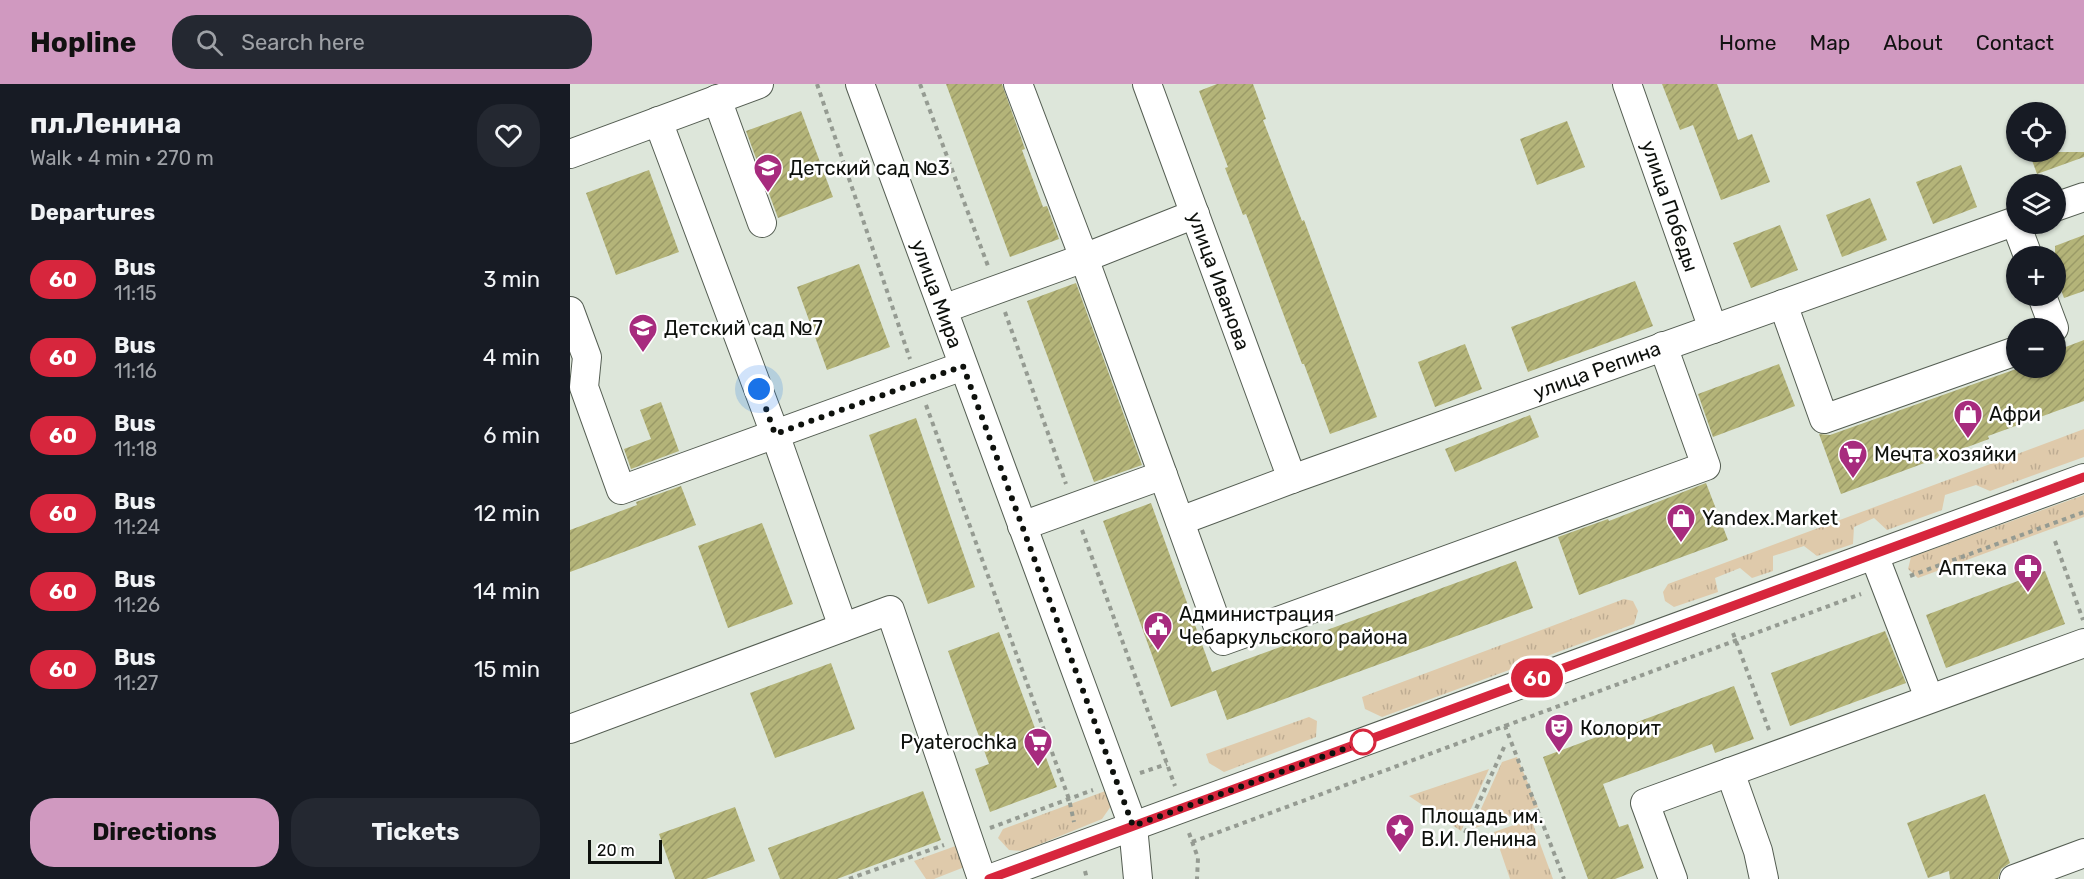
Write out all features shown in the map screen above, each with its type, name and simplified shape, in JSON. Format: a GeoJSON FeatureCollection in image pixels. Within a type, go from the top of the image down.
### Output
{"type":"FeatureCollection","features":[{"type":"Feature","properties":{"kind":"street"},"geometry":{"type":"LineString","coordinates":[[570,154],[759,84]]}},
{"type":"Feature","properties":{"kind":"street","name":"улица Мира"},"geometry":{"type":"LineString","coordinates":[[860,84],[1133,826],[1138,879]]}},
{"type":"Feature","properties":{"kind":"street"},"geometry":{"type":"LineString","coordinates":[[1018,84],[1084,258],[1223,641],[1706,466],[1663,346]]}},
{"type":"Feature","properties":{"kind":"street","name":"улица Иванова"},"geometry":{"type":"LineString","coordinates":[[1147,84],[1292,479]]}},
{"type":"Feature","properties":{"kind":"street","name":"улица Победы"},"geometry":{"type":"LineString","coordinates":[[1627,84],[1713,329]]}},
{"type":"Feature","properties":{"kind":"street"},"geometry":{"type":"LineString","coordinates":[[717,99],[762,223]]}},
{"type":"Feature","properties":{"kind":"street"},"geometry":{"type":"LineString","coordinates":[[658,121],[775,434],[843,627]]}},
{"type":"Feature","properties":{"kind":"street"},"geometry":{"type":"LineString","coordinates":[[2066,203],[2084,196]]}},
{"type":"Feature","properties":{"kind":"street"},"geometry":{"type":"LineString","coordinates":[[943,309],[1084,258],[1195,214]]}},
{"type":"Feature","properties":{"kind":"street","name":"улица Репина"},"geometry":{"type":"LineString","coordinates":[[1180,521],[1663,346],[2006,226]]}},
{"type":"Feature","properties":{"kind":"street"},"geometry":{"type":"LineString","coordinates":[[1783,304],[1824,419],[2006,355]]}},
{"type":"Feature","properties":{"kind":"street"},"geometry":{"type":"LineString","coordinates":[[570,311],[586,357],[584,387],[621,489],[963,366]]}},
{"type":"Feature","properties":{"kind":"street"},"geometry":{"type":"LineString","coordinates":[[1023,526],[1163,475]]}},
{"type":"Feature","properties":{"kind":"street"},"geometry":{"type":"LineString","coordinates":[[989,879],[2084,477]]}},
{"type":"Feature","properties":{"kind":"street"},"geometry":{"type":"LineString","coordinates":[[1874,555],[1929,698]]}},
{"type":"Feature","properties":{"kind":"street"},"geometry":{"type":"LineString","coordinates":[[570,729],[890,610],[982,879]]}},
{"type":"Feature","properties":{"kind":"street"},"geometry":{"type":"LineString","coordinates":[[1673,879],[1645,803],[2084,643]]}},
{"type":"Feature","properties":{"kind":"street"},"geometry":{"type":"LineString","coordinates":[[1730,772],[1758,851],[1764,879]]}},
{"type":"Feature","properties":{"kind":"street"},"geometry":{"type":"LineString","coordinates":[[2014,879],[2084,853]]}},
{"type":"Feature","properties":{"kind":"path"},"geometry":{"type":"LineString","coordinates":[[817,84],[918,382],[1069,799]]}},
{"type":"Feature","properties":{"kind":"path"},"geometry":{"type":"LineString","coordinates":[[920,84],[997,290],[1182,809],[1198,858],[1197,879]]}},
{"type":"Feature","properties":{"kind":"path"},"geometry":{"type":"LineString","coordinates":[[1192,842],[2084,512]]}},
{"type":"Feature","properties":{"kind":"path"},"geometry":{"type":"LineString","coordinates":[[2055,541],[2084,621]]}},
{"type":"Feature","properties":{"kind":"path"},"geometry":{"type":"LineString","coordinates":[[1725,609],[1778,755]]}},
{"type":"Feature","properties":{"kind":"path"},"geometry":{"type":"LineString","coordinates":[[1505,726],[1564,879]]}},
{"type":"Feature","properties":{"kind":"path"},"geometry":{"type":"LineString","coordinates":[[1465,833],[1505,745]]}},
{"type":"Feature","properties":{"kind":"green space"},"geometry":{"type":"Polygon","coordinates":[[[2084,429],[2084,457],[1990,491],[1976,485],[1945,495],[1942,510],[1887,530],[1874,518],[1854,527],[1853,544],[1817,556],[1804,546],[1773,556],[1773,571],[1752,578],[1740,568],[1715,578],[1718,592],[1674,607],[1665,601],[1663,592],[1668,584],[2084,429]]]}},
{"type":"Feature","properties":{"kind":"green space"},"geometry":{"type":"Polygon","coordinates":[[[2084,495],[2084,517],[1918,578],[1908,569],[1911,557],[2084,495]]]}},
{"type":"Feature","properties":{"kind":"green space"},"geometry":{"type":"Polygon","coordinates":[[[1624,599],[1633,601],[1638,611],[1634,624],[1382,717],[1365,709],[1362,697],[1624,599]]]}},
{"type":"Feature","properties":{"kind":"green space"},"geometry":{"type":"Polygon","coordinates":[[[1309,717],[1317,721],[1316,737],[1224,772],[1209,763],[1206,754],[1309,717]]]}},
{"type":"Feature","properties":{"kind":"green space"},"geometry":{"type":"Polygon","coordinates":[[[1517,757],[1538,807],[1472,829],[1502,762],[1517,757]]]}},
{"type":"Feature","properties":{"kind":"green space"},"geometry":{"type":"Polygon","coordinates":[[[1489,769],[1461,831],[1409,796],[1489,769]]]}},
{"type":"Feature","properties":{"kind":"green space"},"geometry":{"type":"Polygon","coordinates":[[[1108,790],[1111,806],[1102,819],[1023,851],[1009,850],[998,838],[1003,829],[1108,790]]]}},
{"type":"Feature","properties":{"kind":"green space"},"geometry":{"type":"Polygon","coordinates":[[[1531,819],[1553,879],[1510,879],[1494,832],[1531,819]]]}},
{"type":"Feature","properties":{"kind":"green space"},"geometry":{"type":"Polygon","coordinates":[[[961,844],[967,866],[934,879],[926,879],[914,861],[961,844]]]}},
{"type":"Feature","properties":{"kind":"building"},"geometry":{"type":"Polygon","coordinates":[[[946,84],[1002,84],[1025,149],[1022,150],[1043,207],[1047,206],[1059,239],[1010,257],[946,84]]]}},
{"type":"Feature","properties":{"kind":"building"},"geometry":{"type":"Polygon","coordinates":[[[1217,84],[1253,84],[1266,119],[1263,120],[1302,221],[1304,220],[1377,417],[1330,434],[1246,214],[1243,215],[1225,168],[1228,167],[1199,91],[1217,84]]]}},
{"type":"Feature","properties":{"kind":"building"},"geometry":{"type":"Polygon","coordinates":[[[1662,84],[1717,84],[1738,140],[1752,134],[1770,182],[1721,200],[1693,125],[1680,130],[1662,84]]]}},
{"type":"Feature","properties":{"kind":"building"},"geometry":{"type":"Polygon","coordinates":[[[801,111],[833,197],[778,218],[746,131],[801,111]]]}},
{"type":"Feature","properties":{"kind":"building"},"geometry":{"type":"Polygon","coordinates":[[[1567,121],[1585,167],[1537,185],[1520,139],[1567,121]]]}},
{"type":"Feature","properties":{"kind":"building"},"geometry":{"type":"Polygon","coordinates":[[[2066,152],[2084,152],[2084,157],[2037,174],[2033,162],[2066,162],[2066,152]]]}},
{"type":"Feature","properties":{"kind":"building"},"geometry":{"type":"Polygon","coordinates":[[[1961,165],[1977,207],[1933,224],[1916,182],[1961,165]]]}},
{"type":"Feature","properties":{"kind":"building"},"geometry":{"type":"Polygon","coordinates":[[[649,170],[679,252],[616,275],[586,193],[649,170]]]}},
{"type":"Feature","properties":{"kind":"building"},"geometry":{"type":"Polygon","coordinates":[[[1870,198],[1887,240],[1842,257],[1826,215],[1870,198]]]}},
{"type":"Feature","properties":{"kind":"building"},"geometry":{"type":"Polygon","coordinates":[[[1780,225],[1798,270],[1751,288],[1733,243],[1780,225]]]}},
{"type":"Feature","properties":{"kind":"building"},"geometry":{"type":"Polygon","coordinates":[[[2084,235],[2084,291],[2066,297],[2066,246],[2055,246],[2084,235]]]}},
{"type":"Feature","properties":{"kind":"building"},"geometry":{"type":"Polygon","coordinates":[[[859,264],[890,347],[827,370],[797,287],[859,264]]]}},
{"type":"Feature","properties":{"kind":"building"},"geometry":{"type":"Polygon","coordinates":[[[1635,281],[1653,326],[1528,372],[1511,327],[1635,281]]]}},
{"type":"Feature","properties":{"kind":"building"},"geometry":{"type":"Polygon","coordinates":[[[1076,283],[1142,465],[1094,482],[1027,301],[1076,283]]]}},
{"type":"Feature","properties":{"kind":"building"},"geometry":{"type":"Polygon","coordinates":[[[2084,340],[2084,401],[1841,494],[1819,434],[1830,435],[2006,373],[2006,378],[2066,378],[2066,347],[2084,340]]]}},
{"type":"Feature","properties":{"kind":"building"},"geometry":{"type":"Polygon","coordinates":[[[1465,344],[1482,389],[1435,407],[1418,362],[1465,344]]]}},
{"type":"Feature","properties":{"kind":"building"},"geometry":{"type":"Polygon","coordinates":[[[1779,364],[1795,406],[1713,437],[1698,394],[1779,364]]]}},
{"type":"Feature","properties":{"kind":"building"},"geometry":{"type":"Polygon","coordinates":[[[661,402],[679,451],[631,469],[624,449],[651,439],[640,410],[661,402]]]}},
{"type":"Feature","properties":{"kind":"building"},"geometry":{"type":"Polygon","coordinates":[[[1530,415],[1539,437],[1455,472],[1445,449],[1530,415]]]}},
{"type":"Feature","properties":{"kind":"building"},"geometry":{"type":"Polygon","coordinates":[[[916,418],[975,587],[928,604],[869,435],[916,418]]]}},
{"type":"Feature","properties":{"kind":"building"},"geometry":{"type":"Polygon","coordinates":[[[1706,483],[1728,540],[1579,595],[1558,537],[1608,519],[1609,521],[1706,483]]]}},
{"type":"Feature","properties":{"kind":"building"},"geometry":{"type":"Polygon","coordinates":[[[681,486],[696,525],[570,572],[570,530],[681,486]]]}},
{"type":"Feature","properties":{"kind":"building"},"geometry":{"type":"Polygon","coordinates":[[[1151,503],[1212,672],[1516,561],[1533,608],[1227,720],[1216,690],[1171,707],[1103,521],[1151,503]]]}},
{"type":"Feature","properties":{"kind":"building"},"geometry":{"type":"Polygon","coordinates":[[[762,523],[793,604],[728,628],[698,546],[762,523]]]}},
{"type":"Feature","properties":{"kind":"building"},"geometry":{"type":"Polygon","coordinates":[[[2045,571],[2065,624],[1946,668],[1926,615],[2045,571]]]}},
{"type":"Feature","properties":{"kind":"building"},"geometry":{"type":"Polygon","coordinates":[[[1885,631],[1906,683],[1790,726],[1771,673],[1885,631]]]}},
{"type":"Feature","properties":{"kind":"building"},"geometry":{"type":"Polygon","coordinates":[[[999,632],[1057,787],[990,812],[975,769],[989,764],[948,651],[999,632]]]}},
{"type":"Feature","properties":{"kind":"building"},"geometry":{"type":"Polygon","coordinates":[[[831,663],[855,729],[775,758],[750,693],[831,663]]]}},
{"type":"Feature","properties":{"kind":"building"},"geometry":{"type":"Polygon","coordinates":[[[1734,686],[1754,739],[1715,753],[1712,744],[1603,784],[1619,827],[1628,824],[1644,868],[1615,879],[1588,879],[1543,757],[1734,686]]]}},
{"type":"Feature","properties":{"kind":"building"},"geometry":{"type":"Polygon","coordinates":[[[923,791],[941,840],[837,879],[780,879],[768,848],[923,791]]]}},
{"type":"Feature","properties":{"kind":"building"},"geometry":{"type":"Polygon","coordinates":[[[1985,794],[2010,863],[2001,869],[1998,879],[1950,879],[1949,871],[1928,878],[1907,823],[1985,794]]]}},
{"type":"Feature","properties":{"kind":"building"},"geometry":{"type":"Polygon","coordinates":[[[735,807],[755,861],[706,879],[675,879],[659,834],[735,807]]]}},
{"type":"Feature","properties":{"kind":"bus line","name":"60"},"geometry":{"type":"LineString","coordinates":[[989,879],[2084,477]]}},
{"type":"Feature","properties":{"kind":"place","name":"Детский сад №3"},"geometry":{"type":"Point","coordinates":[768,194]}},
{"type":"Feature","properties":{"kind":"place","name":"Детский сад №7"},"geometry":{"type":"Point","coordinates":[643,354]}},
{"type":"Feature","properties":{"kind":"place","name":"Афри"},"geometry":{"type":"Point","coordinates":[1968,440]}},
{"type":"Feature","properties":{"kind":"place","name":"Мечта хозяйки"},"geometry":{"type":"Point","coordinates":[1853,480]}},
{"type":"Feature","properties":{"kind":"place","name":"Yandex.Market"},"geometry":{"type":"Point","coordinates":[1681,544]}},
{"type":"Feature","properties":{"kind":"place","name":"Аптека"},"geometry":{"type":"Point","coordinates":[2028,594]}},
{"type":"Feature","properties":{"kind":"place","name":"Администрация Чебаркульского района"},"geometry":{"type":"Point","coordinates":[1158,652]}},
{"type":"Feature","properties":{"kind":"place","name":"Колорит"},"geometry":{"type":"Point","coordinates":[1559,754]}},
{"type":"Feature","properties":{"kind":"place","name":"Pyaterochka"},"geometry":{"type":"Point","coordinates":[1038,768]}},
{"type":"Feature","properties":{"kind":"place","name":"Площадь им. В.И. Ленина"},"geometry":{"type":"Point","coordinates":[1400,854]}},
{"type":"Feature","properties":{"kind":"route"},"geometry":{"type":"LineString","coordinates":[[759,389],[775,434],[963,366],[1133,826],[1363,742]]}}]}
